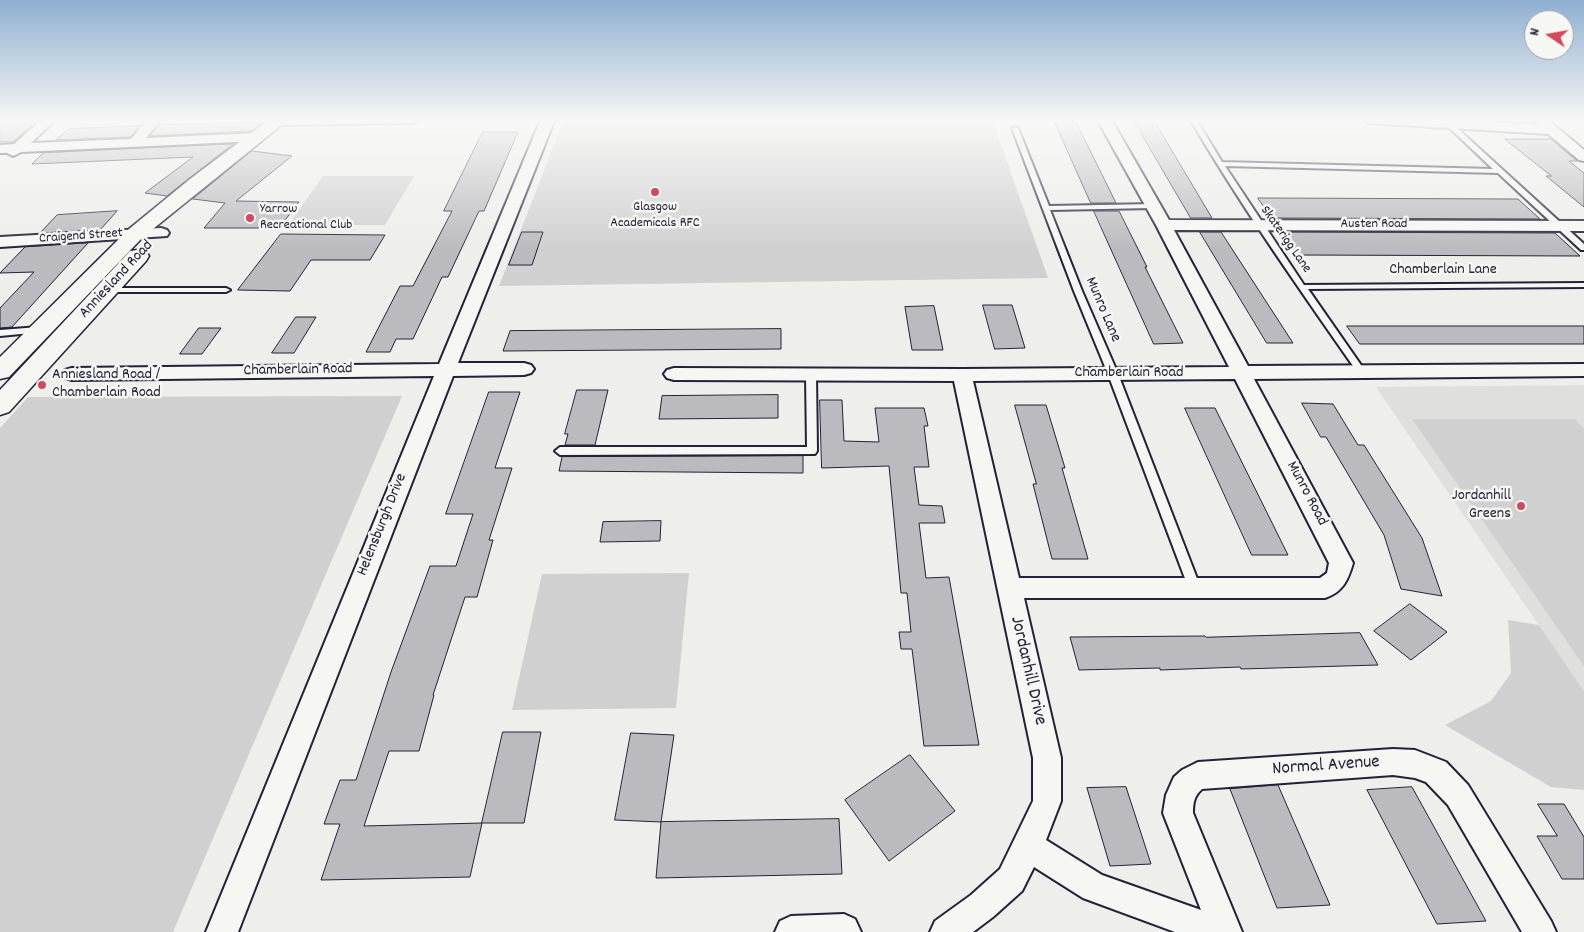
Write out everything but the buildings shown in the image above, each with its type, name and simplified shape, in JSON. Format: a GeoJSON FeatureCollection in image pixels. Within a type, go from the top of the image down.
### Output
{"type":"FeatureCollection","features":[{"type":"Feature","properties":{"kind":"street","name":"Anniesland Road"},"geometry":{"type":"LineString","coordinates":[[0,371],[136,233],[225,162]]}},
{"type":"Feature","properties":{"kind":"street","name":"Anniesland Road"},"geometry":{"type":"LineString","coordinates":[[0,406],[161,233],[220,175],[229,162]]}},
{"type":"Feature","properties":{"kind":"street","name":"Helensburgh Drive"},"geometry":{"type":"LineString","coordinates":[[222,932],[530,162]]}},
{"type":"Feature","properties":{"kind":"street","name":"Munro Road"},"geometry":{"type":"LineString","coordinates":[[1008,588],[1325,588],[1338,578],[1341,563],[1164,225],[1128,162]]}},
{"type":"Feature","properties":{"kind":"street","name":"Austen Road"},"geometry":{"type":"LineString","coordinates":[[1164,225],[1584,226]]}},
{"type":"Feature","properties":{"kind":"street","name":"Craigend Street"},"geometry":{"type":"LineString","coordinates":[[0,242],[161,233]]}},
{"type":"Feature","properties":{"kind":"street","name":"Chamberlain Road"},"geometry":{"type":"LineString","coordinates":[[72,374],[524,369]]}},
{"type":"Feature","properties":{"kind":"street","name":"Chamberlain Road"},"geometry":{"type":"LineString","coordinates":[[674,374],[962,375],[1584,370]]}},
{"type":"Feature","properties":{"kind":"street","name":"Jordanhill Drive"},"geometry":{"type":"LineString","coordinates":[[946,932],[982,906],[1011,880],[1047,801],[1047,758],[962,375]]}},
{"type":"Feature","properties":{"kind":"street","name":"Normal Avenue"},"geometry":{"type":"LineString","coordinates":[[1226,932],[1178,813],[1180,793],[1186,782],[1198,776],[1393,762],[1415,764],[1436,772],[1458,795],[1540,932]]}},
{"type":"Feature","properties":{"kind":"street"},"geometry":{"type":"LineString","coordinates":[[1028,846],[1094,887],[1219,932]]}},
{"type":"Feature","properties":{"kind":"street"},"geometry":{"type":"LineString","coordinates":[[791,932],[844,930],[845,932]]}},
{"type":"Feature","properties":{"kind":"lane","name":"Munro Lane"},"geometry":{"type":"LineString","coordinates":[[1028,162],[1078,291],[1113,374],[1194,589]]}},
{"type":"Feature","properties":{"kind":"lane"},"geometry":{"type":"LineString","coordinates":[[1489,162],[1584,248]]}},
{"type":"Feature","properties":{"kind":"lane"},"geometry":{"type":"LineString","coordinates":[[1219,164],[1498,171]]}},
{"type":"Feature","properties":{"kind":"lane","name":"Skaterigg Lane"},"geometry":{"type":"LineString","coordinates":[[1219,164],[1258,225],[1361,371]]}},
{"type":"Feature","properties":{"kind":"lane"},"geometry":{"type":"LineString","coordinates":[[1045,208],[1153,206]]}},
{"type":"Feature","properties":{"kind":"lane","name":"Chamberlain Lane"},"geometry":{"type":"LineString","coordinates":[[1303,287],[1584,285]]}},
{"type":"Feature","properties":{"kind":"lane"},"geometry":{"type":"LineString","coordinates":[[107,290],[226,290]]}},
{"type":"Feature","properties":{"kind":"lane"},"geometry":{"type":"LineString","coordinates":[[0,333],[39,330]]}},
{"type":"Feature","properties":{"kind":"lane"},"geometry":{"type":"LineString","coordinates":[[560,451],[812,451],[811,375]]}},
{"type":"Feature","properties":{"kind":"shaded area"},"geometry":{"type":"Polygon","coordinates":[[[547,162],[1007,162],[1048,278],[499,286],[547,162]]]}},
{"type":"Feature","properties":{"kind":"shaded area"},"geometry":{"type":"Polygon","coordinates":[[[323,176],[414,176],[385,225],[288,225],[323,176]]]}},
{"type":"Feature","properties":{"kind":"shaded area","name":"Jordanhill Greens"},"geometry":{"type":"Polygon","coordinates":[[[1584,385],[1584,691],[1376,387],[1584,385]]]}},
{"type":"Feature","properties":{"kind":"shaded area"},"geometry":{"type":"Polygon","coordinates":[[[402,396],[173,932],[0,932],[0,428],[28,397],[402,396]]]}},
{"type":"Feature","properties":{"kind":"shaded area","name":"Jordanhill Greens"},"geometry":{"type":"Polygon","coordinates":[[[1412,419],[1575,419],[1584,429],[1584,666],[1412,419]]]}},
{"type":"Feature","properties":{"kind":"shaded area"},"geometry":{"type":"Polygon","coordinates":[[[689,573],[676,708],[512,710],[542,574],[689,573]]]}},
{"type":"Feature","properties":{"kind":"shaded area"},"geometry":{"type":"Polygon","coordinates":[[[1508,620],[1539,625],[1584,691],[1584,790],[1551,787],[1445,725],[1491,701],[1511,673],[1508,620]]]}},
{"type":"Feature","properties":{"kind":"place","name":"Glasgow Academicals RFC"},"geometry":{"type":"Point","coordinates":[655,192]}},
{"type":"Feature","properties":{"kind":"place","name":"Yarrow Recreational Club"},"geometry":{"type":"Point","coordinates":[250,218]}},
{"type":"Feature","properties":{"kind":"place","name":"Anniesland Road / Chamberlain Road"},"geometry":{"type":"Point","coordinates":[42,385]}},
{"type":"Feature","properties":{"kind":"place","name":"Jordanhill Greens"},"geometry":{"type":"Point","coordinates":[1521,506]}}]}
